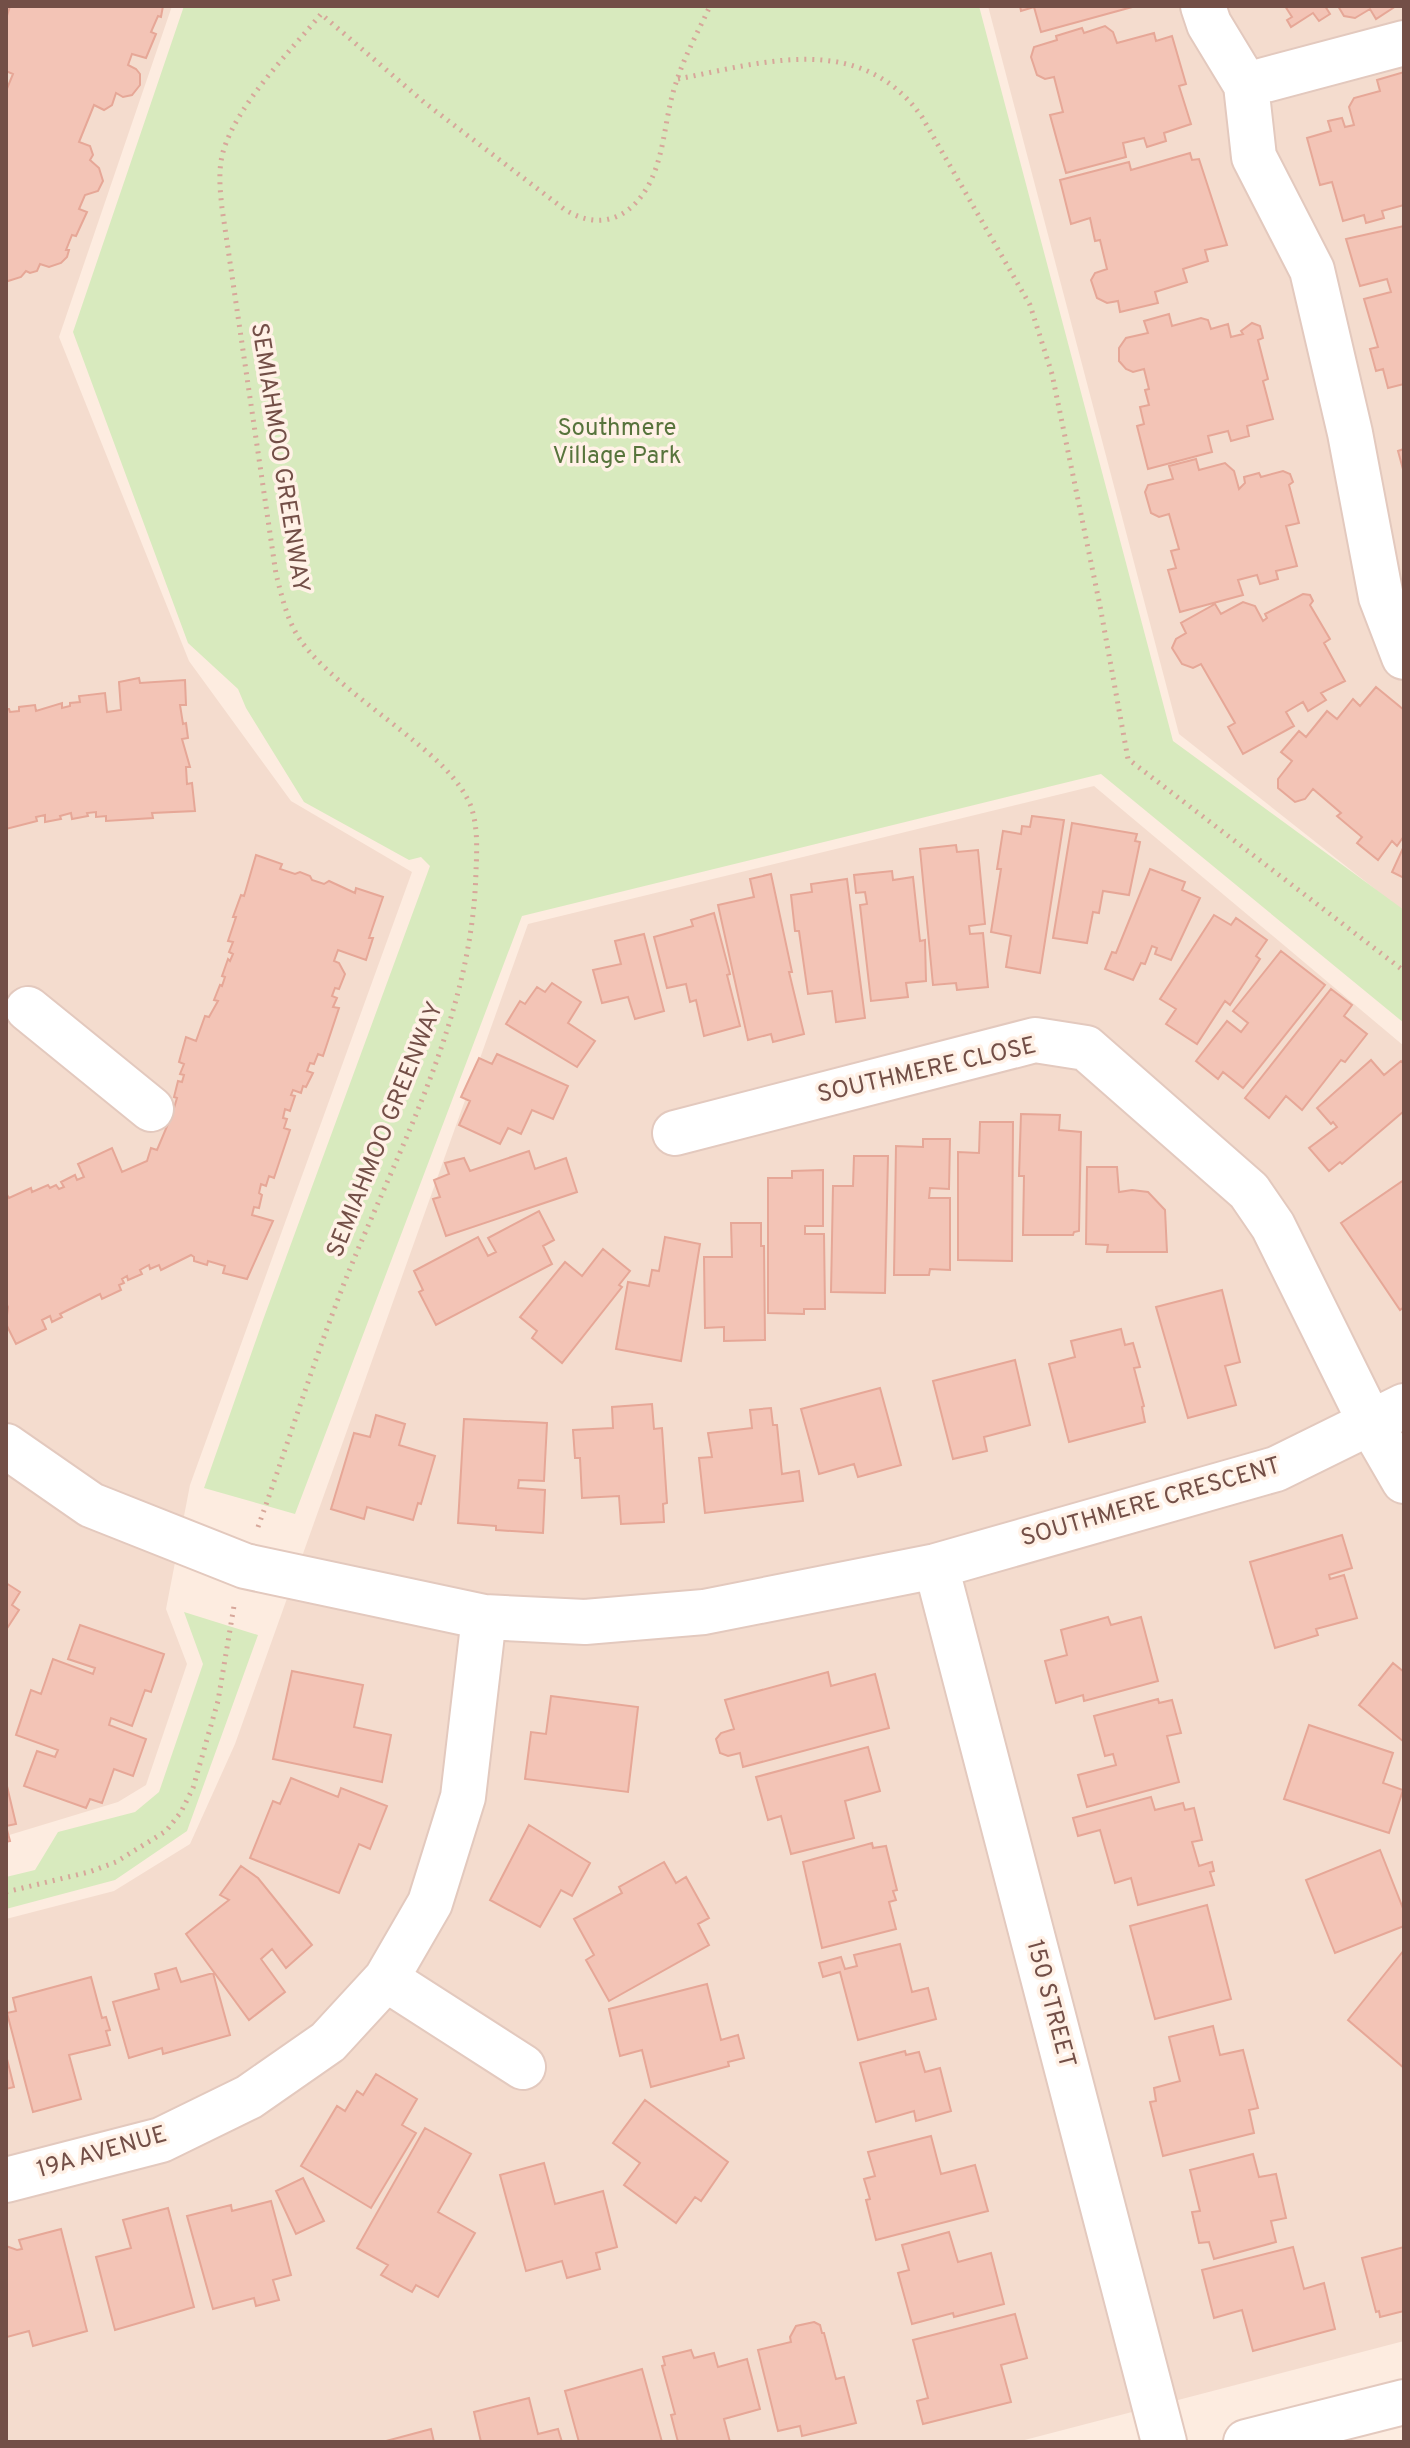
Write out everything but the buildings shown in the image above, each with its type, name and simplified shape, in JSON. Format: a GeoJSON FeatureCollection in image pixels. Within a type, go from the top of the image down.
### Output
{"type":"FeatureCollection","features":[{"type":"Feature","properties":{"kind":"street"},"geometry":{"type":"LineString","coordinates":[[1203,6],[1209,24],[1246,85],[1254,157],[1312,270],[1350,433],[1381,597],[1404,657]]}},
{"type":"Feature","properties":{"kind":"street"},"geometry":{"type":"LineString","coordinates":[[1246,85],[1404,43]]}},
{"type":"Feature","properties":{"kind":"street"},"geometry":{"type":"LineString","coordinates":[[28,1009],[151,1109]]}},
{"type":"Feature","properties":{"kind":"street","name":"SOUTHMERE CLOSE"},"geometry":{"type":"LineString","coordinates":[[675,1133],[1035,1040],[1086,1048],[1249,1191],[1387,1415],[1404,1481]]}},
{"type":"Feature","properties":{"kind":"street","name":"SOUTHMERE CRESCENT"},"geometry":{"type":"LineString","coordinates":[[6,1446],[91,1505],[245,1566],[484,1617],[585,1622],[704,1612],[936,1566],[1276,1469],[1387,1415]]}},
{"type":"Feature","properties":{"kind":"street","name":"150 STREET"},"geometry":{"type":"LineString","coordinates":[[936,1566],[1164,2442]]}},
{"type":"Feature","properties":{"kind":"street","name":"19A AVENUE"},"geometry":{"type":"LineString","coordinates":[[6,2180],[161,2140],[249,2097],[328,2042],[386,1979],[430,1903],[463,1797],[484,1617]]}},
{"type":"Feature","properties":{"kind":"street"},"geometry":{"type":"LineString","coordinates":[[386,1979],[523,2067]]}},
{"type":"Feature","properties":{"kind":"street"},"geometry":{"type":"LineString","coordinates":[[1246,2442],[1404,2402]]}},
{"type":"Feature","properties":{"kind":"path"},"geometry":{"type":"LineString","coordinates":[[313,6],[425,103],[564,209],[589,221],[617,218],[637,202],[648,185],[657,165],[677,80],[710,6]]}},
{"type":"Feature","properties":{"kind":"path","name":"SEMIAHMOO GREENWAY"},"geometry":{"type":"LineString","coordinates":[[259,1525],[346,1279],[439,1059],[458,994],[476,895],[475,822],[470,804],[459,785],[442,765],[322,664],[302,642],[290,621],[276,574],[219,180],[222,155],[242,112],[321,14]]}},
{"type":"Feature","properties":{"kind":"path"},"geometry":{"type":"LineString","coordinates":[[677,80],[754,64],[820,58],[851,64],[879,75],[907,95],[1022,291],[1034,319],[1052,374],[1128,759],[1404,971]]}},
{"type":"Feature","properties":{"kind":"path"},"geometry":{"type":"LineString","coordinates":[[6,1892],[89,1872],[116,1862],[166,1831],[181,1812],[193,1788],[218,1701],[234,1608]]}},
{"type":"Feature","properties":{"kind":"shaded area"},"geometry":{"type":"Polygon","coordinates":[[[6,6],[172,6],[59,337],[189,661],[291,801],[412,872],[190,1485],[166,1609],[187,1664],[146,1785],[118,1802],[6,1836],[6,6]]]}},
{"type":"Feature","properties":{"kind":"shaded area"},"geometry":{"type":"Polygon","coordinates":[[[988,6],[1404,6],[1404,912],[1179,734],[988,6]]]}},
{"type":"Feature","properties":{"kind":"shaded area"},"geometry":{"type":"Polygon","coordinates":[[[1094,786],[1404,1046],[1404,2341],[1017,2442],[6,2442],[6,1919],[114,1891],[190,1844],[235,1744],[528,924],[1094,786]]]}},
{"type":"Feature","properties":{"kind":"green space","name":"Southmere Village Park"},"geometry":{"type":"Polygon","coordinates":[[[184,6],[979,6],[1173,741],[1404,910],[1404,1023],[1101,774],[522,916],[295,1514],[204,1488],[430,866],[421,857],[409,860],[304,802],[246,708],[238,689],[188,643],[73,332],[184,6]]]}},
{"type":"Feature","properties":{"kind":"green space"},"geometry":{"type":"Polygon","coordinates":[[[184,1612],[258,1635],[187,1831],[115,1880],[6,1909],[6,1877],[35,1870],[58,1832],[135,1812],[159,1792],[203,1664],[184,1612]]]}}]}
